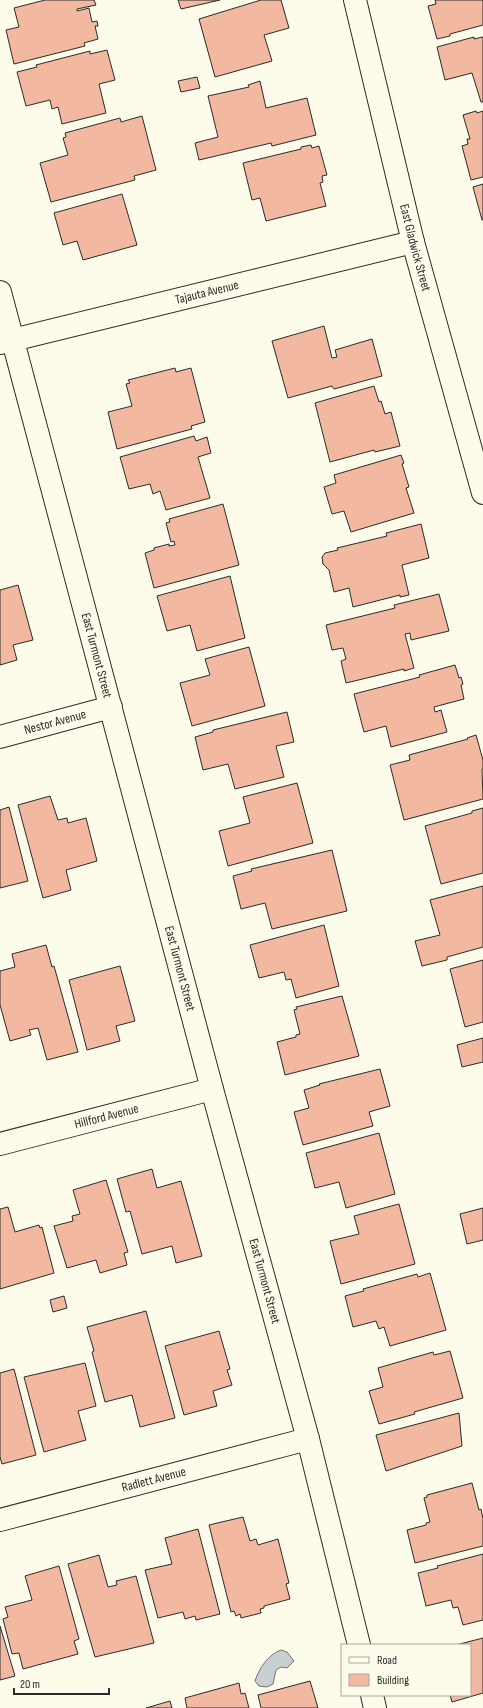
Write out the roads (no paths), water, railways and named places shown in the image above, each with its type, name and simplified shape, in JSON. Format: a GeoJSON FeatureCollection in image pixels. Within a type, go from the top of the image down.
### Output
{"type":"FeatureCollection","features":[{"type":"Feature","properties":{"kind":"street","name":"East Gladwick Street"},"geometry":{"type":"LineString","coordinates":[[355,0],[413,242],[483,493]]}},
{"type":"Feature","properties":{"kind":"street","name":"Tajauta Avenue"},"geometry":{"type":"LineString","coordinates":[[7,341],[413,242]]}},
{"type":"Feature","properties":{"kind":"street","name":"East Turmont Street"},"geometry":{"type":"LineString","coordinates":[[0,292],[7,341],[111,707],[212,1089],[308,1439],[359,1644]]}},
{"type":"Feature","properties":{"kind":"street","name":"Nestor Avenue"},"geometry":{"type":"LineString","coordinates":[[0,737],[111,707]]}},
{"type":"Feature","properties":{"kind":"street","name":"Hillford Avenue"},"geometry":{"type":"LineString","coordinates":[[0,1144],[212,1089]]}},
{"type":"Feature","properties":{"kind":"street","name":"Radlett Avenue"},"geometry":{"type":"LineString","coordinates":[[0,1520],[308,1439]]}},
{"type":"Feature","properties":{"kind":"street"},"geometry":{"type":"LineString","coordinates":[[372,1696],[375,1708]]}}]}
